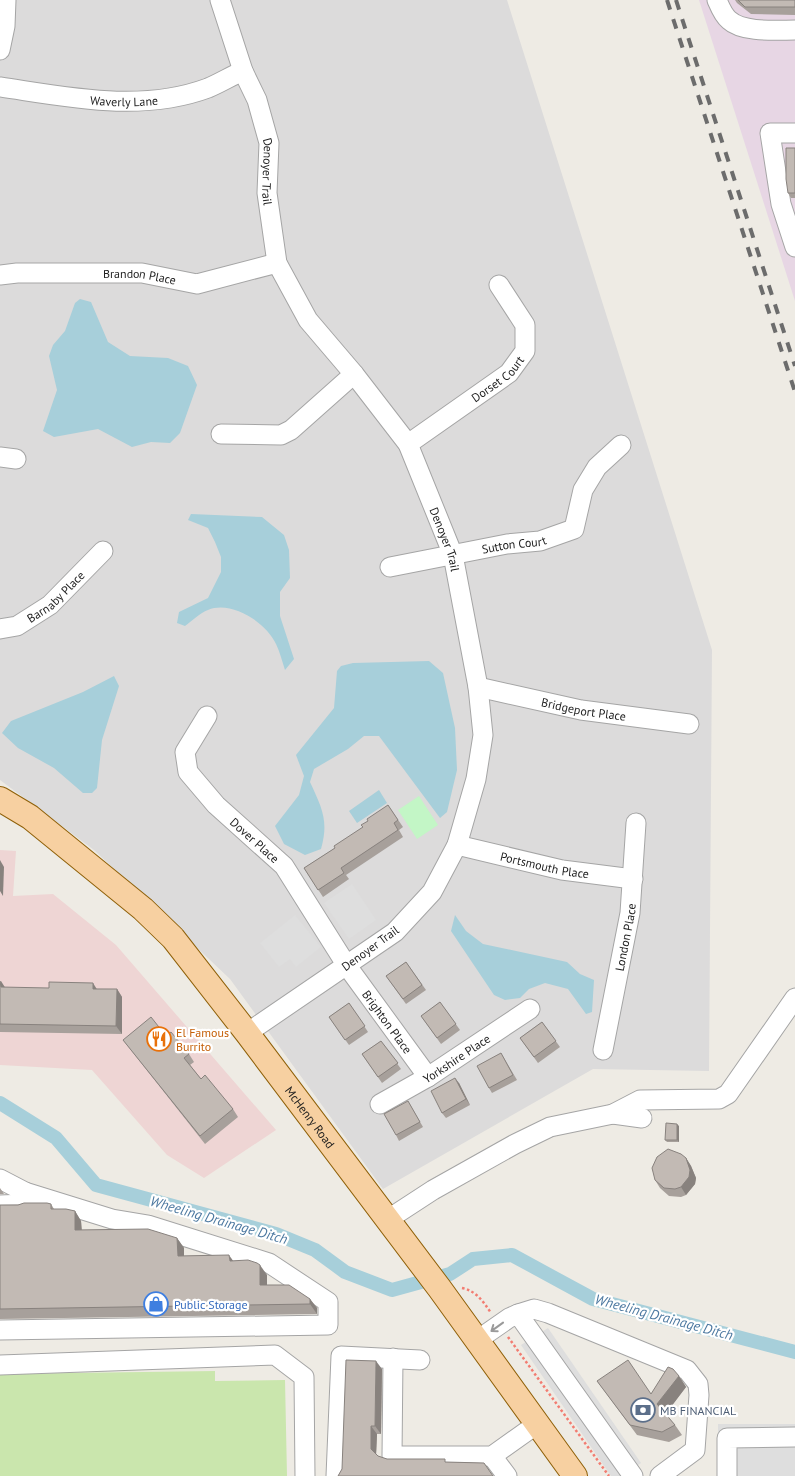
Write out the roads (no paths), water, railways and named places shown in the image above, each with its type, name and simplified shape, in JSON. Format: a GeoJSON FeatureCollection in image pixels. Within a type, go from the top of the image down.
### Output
{"type":"FeatureCollection","features":[{"type":"Feature","properties":{"kind":"main road","name":"McHenry Road"},"geometry":{"type":"LineString","coordinates":[[0,799],[30,817],[174,938],[415,1257],[447,1288],[476,1342],[575,1476]]}},
{"type":"Feature","properties":{"kind":"street"},"geometry":{"type":"LineString","coordinates":[[0,50],[5,26],[6,0]]}},
{"type":"Feature","properties":{"kind":"street","name":"Denoyer Trail"},"geometry":{"type":"LineString","coordinates":[[220,0],[243,71],[257,100],[269,143],[267,193],[277,263],[308,320],[354,374],[408,444],[453,555],[478,686],[483,735],[476,779],[456,845],[432,892],[396,932],[247,1033]]}},
{"type":"Feature","properties":{"kind":"street"},"geometry":{"type":"LineString","coordinates":[[717,0],[724,14],[737,25],[748,29],[795,30]]}},
{"type":"Feature","properties":{"kind":"street","name":"Waverly Lane"},"geometry":{"type":"LineString","coordinates":[[0,87],[81,99],[128,102],[176,96],[208,88],[243,71]]}},
{"type":"Feature","properties":{"kind":"street"},"geometry":{"type":"LineString","coordinates":[[795,134],[770,133],[781,204],[795,247]]}},
{"type":"Feature","properties":{"kind":"street","name":"Brandon Place"},"geometry":{"type":"LineString","coordinates":[[0,275],[17,273],[142,273],[197,284],[277,263]]}},
{"type":"Feature","properties":{"kind":"street","name":"Dorset Court"},"geometry":{"type":"LineString","coordinates":[[408,444],[509,373],[525,351],[525,324],[500,285]]}},
{"type":"Feature","properties":{"kind":"street"},"geometry":{"type":"LineString","coordinates":[[220,434],[281,434],[291,430],[354,374]]}},
{"type":"Feature","properties":{"kind":"street","name":"Sutton Court"},"geometry":{"type":"LineString","coordinates":[[390,567],[507,544],[540,541],[574,529],[583,490],[597,467],[621,445]]}},
{"type":"Feature","properties":{"kind":"street","name":"Barnaby Place"},"geometry":{"type":"LineString","coordinates":[[0,629],[17,626],[50,605],[103,551]]}},
{"type":"Feature","properties":{"kind":"street","name":"Bridgeport Place"},"geometry":{"type":"LineString","coordinates":[[478,686],[581,710],[689,724]]}},
{"type":"Feature","properties":{"kind":"street","name":"Dover Place"},"geometry":{"type":"LineString","coordinates":[[207,716],[185,752],[188,772],[216,806],[284,866],[347,966]]}},
{"type":"Feature","properties":{"kind":"street","name":"London Place"},"geometry":{"type":"LineString","coordinates":[[604,1050],[630,913],[636,823]]}},
{"type":"Feature","properties":{"kind":"street","name":"Portsmouth Place"},"geometry":{"type":"LineString","coordinates":[[456,845],[562,870],[633,880]]}},
{"type":"Feature","properties":{"kind":"street","name":"Brighton Place"},"geometry":{"type":"LineString","coordinates":[[347,966],[428,1077]]}},
{"type":"Feature","properties":{"kind":"street"},"geometry":{"type":"LineString","coordinates":[[387,1220],[442,1185],[515,1144],[550,1128],[613,1114],[640,1100],[715,1100],[728,1094],[795,998]]}},
{"type":"Feature","properties":{"kind":"street","name":"Yorkshire Place"},"geometry":{"type":"LineString","coordinates":[[380,1104],[428,1077],[530,1008]]}},
{"type":"Feature","properties":{"kind":"street"},"geometry":{"type":"LineString","coordinates":[[613,1114],[642,1118]]}},
{"type":"Feature","properties":{"kind":"street"},"geometry":{"type":"LineString","coordinates":[[0,1179],[25,1192],[112,1219],[148,1225],[269,1262],[328,1302],[328,1325],[0,1330]]}},
{"type":"Feature","properties":{"kind":"street"},"geometry":{"type":"LineString","coordinates":[[0,1205],[25,1204],[25,1192]]}},
{"type":"Feature","properties":{"kind":"street"},"geometry":{"type":"LineString","coordinates":[[476,1342],[518,1314],[534,1310],[687,1370],[698,1384],[695,1450],[660,1476]]}},
{"type":"Feature","properties":{"kind":"street"},"geometry":{"type":"LineString","coordinates":[[518,1314],[633,1476]]}},
{"type":"Feature","properties":{"kind":"street"},"geometry":{"type":"LineString","coordinates":[[0,1365],[275,1355],[304,1377],[305,1476]]}},
{"type":"Feature","properties":{"kind":"street"},"geometry":{"type":"LineString","coordinates":[[336,1476],[340,1356],[420,1360]]}},
{"type":"Feature","properties":{"kind":"street"},"geometry":{"type":"LineString","coordinates":[[393,1358],[392,1456],[492,1456],[537,1424]]}},
{"type":"Feature","properties":{"kind":"street"},"geometry":{"type":"LineString","coordinates":[[727,1476],[727,1438],[795,1437]]}},
{"type":"Feature","properties":{"kind":"street"},"geometry":{"type":"LineString","coordinates":[[492,1456],[506,1476]]}},
{"type":"Feature","properties":{"kind":"water"},"geometry":{"type":"Polygon","coordinates":[[[80,299],[91,302],[108,342],[130,356],[168,358],[188,366],[197,385],[180,433],[170,443],[151,442],[132,447],[98,429],[54,437],[43,431],[57,390],[49,356],[53,345],[65,331],[75,303],[80,299]]]}},
{"type":"Feature","properties":{"kind":"water"},"geometry":{"type":"Polygon","coordinates":[[[191,514],[262,517],[284,535],[289,550],[290,578],[280,592],[280,616],[294,659],[285,670],[271,636],[247,615],[227,608],[217,608],[205,611],[185,626],[177,623],[179,612],[208,598],[221,572],[221,557],[208,528],[188,520],[191,514]]]}},
{"type":"Feature","properties":{"kind":"water"},"geometry":{"type":"Polygon","coordinates":[[[429,661],[443,673],[455,728],[457,770],[447,812],[440,818],[379,736],[364,736],[348,749],[314,769],[310,782],[321,807],[324,822],[321,849],[305,855],[284,844],[275,826],[299,795],[304,776],[296,755],[334,708],[337,671],[341,666],[353,663],[429,661]]]}},
{"type":"Feature","properties":{"kind":"water"},"geometry":{"type":"Polygon","coordinates":[[[114,676],[119,686],[102,740],[97,788],[92,793],[83,793],[54,768],[18,748],[2,733],[11,721],[83,692],[114,676]]]}},
{"type":"Feature","properties":{"kind":"water"},"geometry":{"type":"Polygon","coordinates":[[[379,790],[387,803],[357,823],[349,811],[379,790]]]}},
{"type":"Feature","properties":{"kind":"water"},"geometry":{"type":"Polygon","coordinates":[[[455,915],[466,931],[483,944],[567,962],[580,974],[594,980],[592,1012],[586,1014],[568,989],[545,983],[529,989],[520,998],[505,1000],[494,995],[451,931],[455,915]]]}},
{"type":"Feature","properties":{"kind":"waterway","name":"Wheeling Drainage Ditch"},"geometry":{"type":"LineString","coordinates":[[0,1103],[56,1138],[96,1185],[276,1234],[315,1250],[345,1272],[392,1290],[450,1274],[473,1259],[512,1255],[593,1299],[795,1352]]}},
{"type":"Feature","properties":{"kind":"railway"},"geometry":{"type":"LineString","coordinates":[[667,0],[795,392]]}},
{"type":"Feature","properties":{"kind":"railway"},"geometry":{"type":"LineString","coordinates":[[676,0],[795,366]]}},
{"type":"Feature","properties":{"kind":"place","name":"El Famous Burrito"},"geometry":{"type":"Point","coordinates":[159,1039]}},
{"type":"Feature","properties":{"kind":"place","name":"Public Storage"},"geometry":{"type":"Point","coordinates":[156,1304]}},
{"type":"Feature","properties":{"kind":"place","name":"MB FINANCIAL"},"geometry":{"type":"Point","coordinates":[643,1410]}}]}
